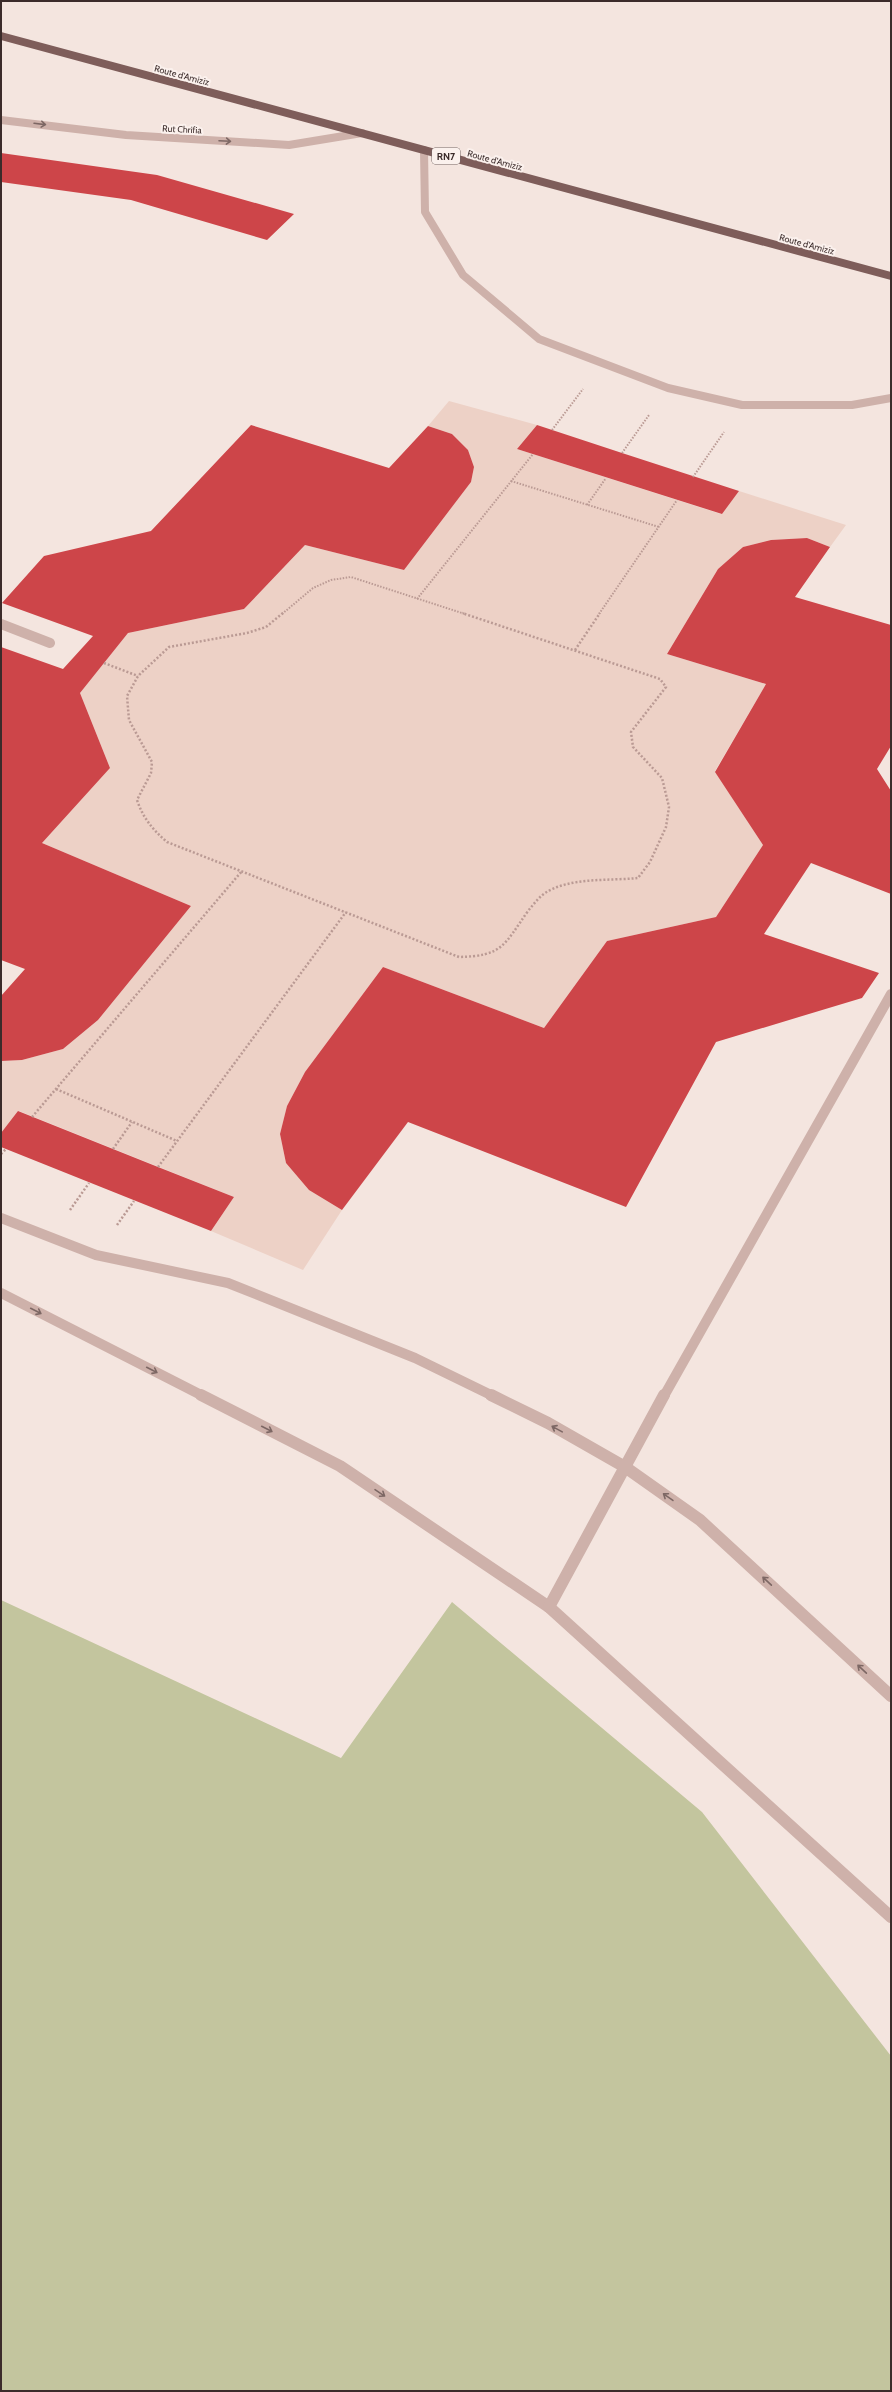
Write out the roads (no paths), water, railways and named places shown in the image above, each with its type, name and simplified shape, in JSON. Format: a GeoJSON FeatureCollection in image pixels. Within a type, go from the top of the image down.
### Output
{"type":"FeatureCollection","features":[{"type":"Feature","properties":{"kind":"main road","name":"Route d'Amiziz"},"geometry":{"type":"LineString","coordinates":[[1,36],[891,276]]}},
{"type":"Feature","properties":{"kind":"street","name":"Rut Chrifia"},"geometry":{"type":"LineString","coordinates":[[1,120],[126,135],[288,145],[362,133]]}},
{"type":"Feature","properties":{"kind":"street"},"geometry":{"type":"LineString","coordinates":[[424,150],[425,212],[463,275],[539,339],[668,388],[742,406],[852,405],[891,398]]}},
{"type":"Feature","properties":{"kind":"street"},"geometry":{"type":"LineString","coordinates":[[1,624],[50,643]]}},
{"type":"Feature","properties":{"kind":"street"},"geometry":{"type":"LineString","coordinates":[[549,1608],[625,1467],[891,994]]}},
{"type":"Feature","properties":{"kind":"street"},"geometry":{"type":"LineString","coordinates":[[1,1218],[96,1255],[228,1283],[415,1358],[548,1423],[625,1467],[700,1520],[891,1696]]}},
{"type":"Feature","properties":{"kind":"street"},"geometry":{"type":"LineString","coordinates":[[1,1293],[340,1466],[549,1608],[891,1917]]}}]}
